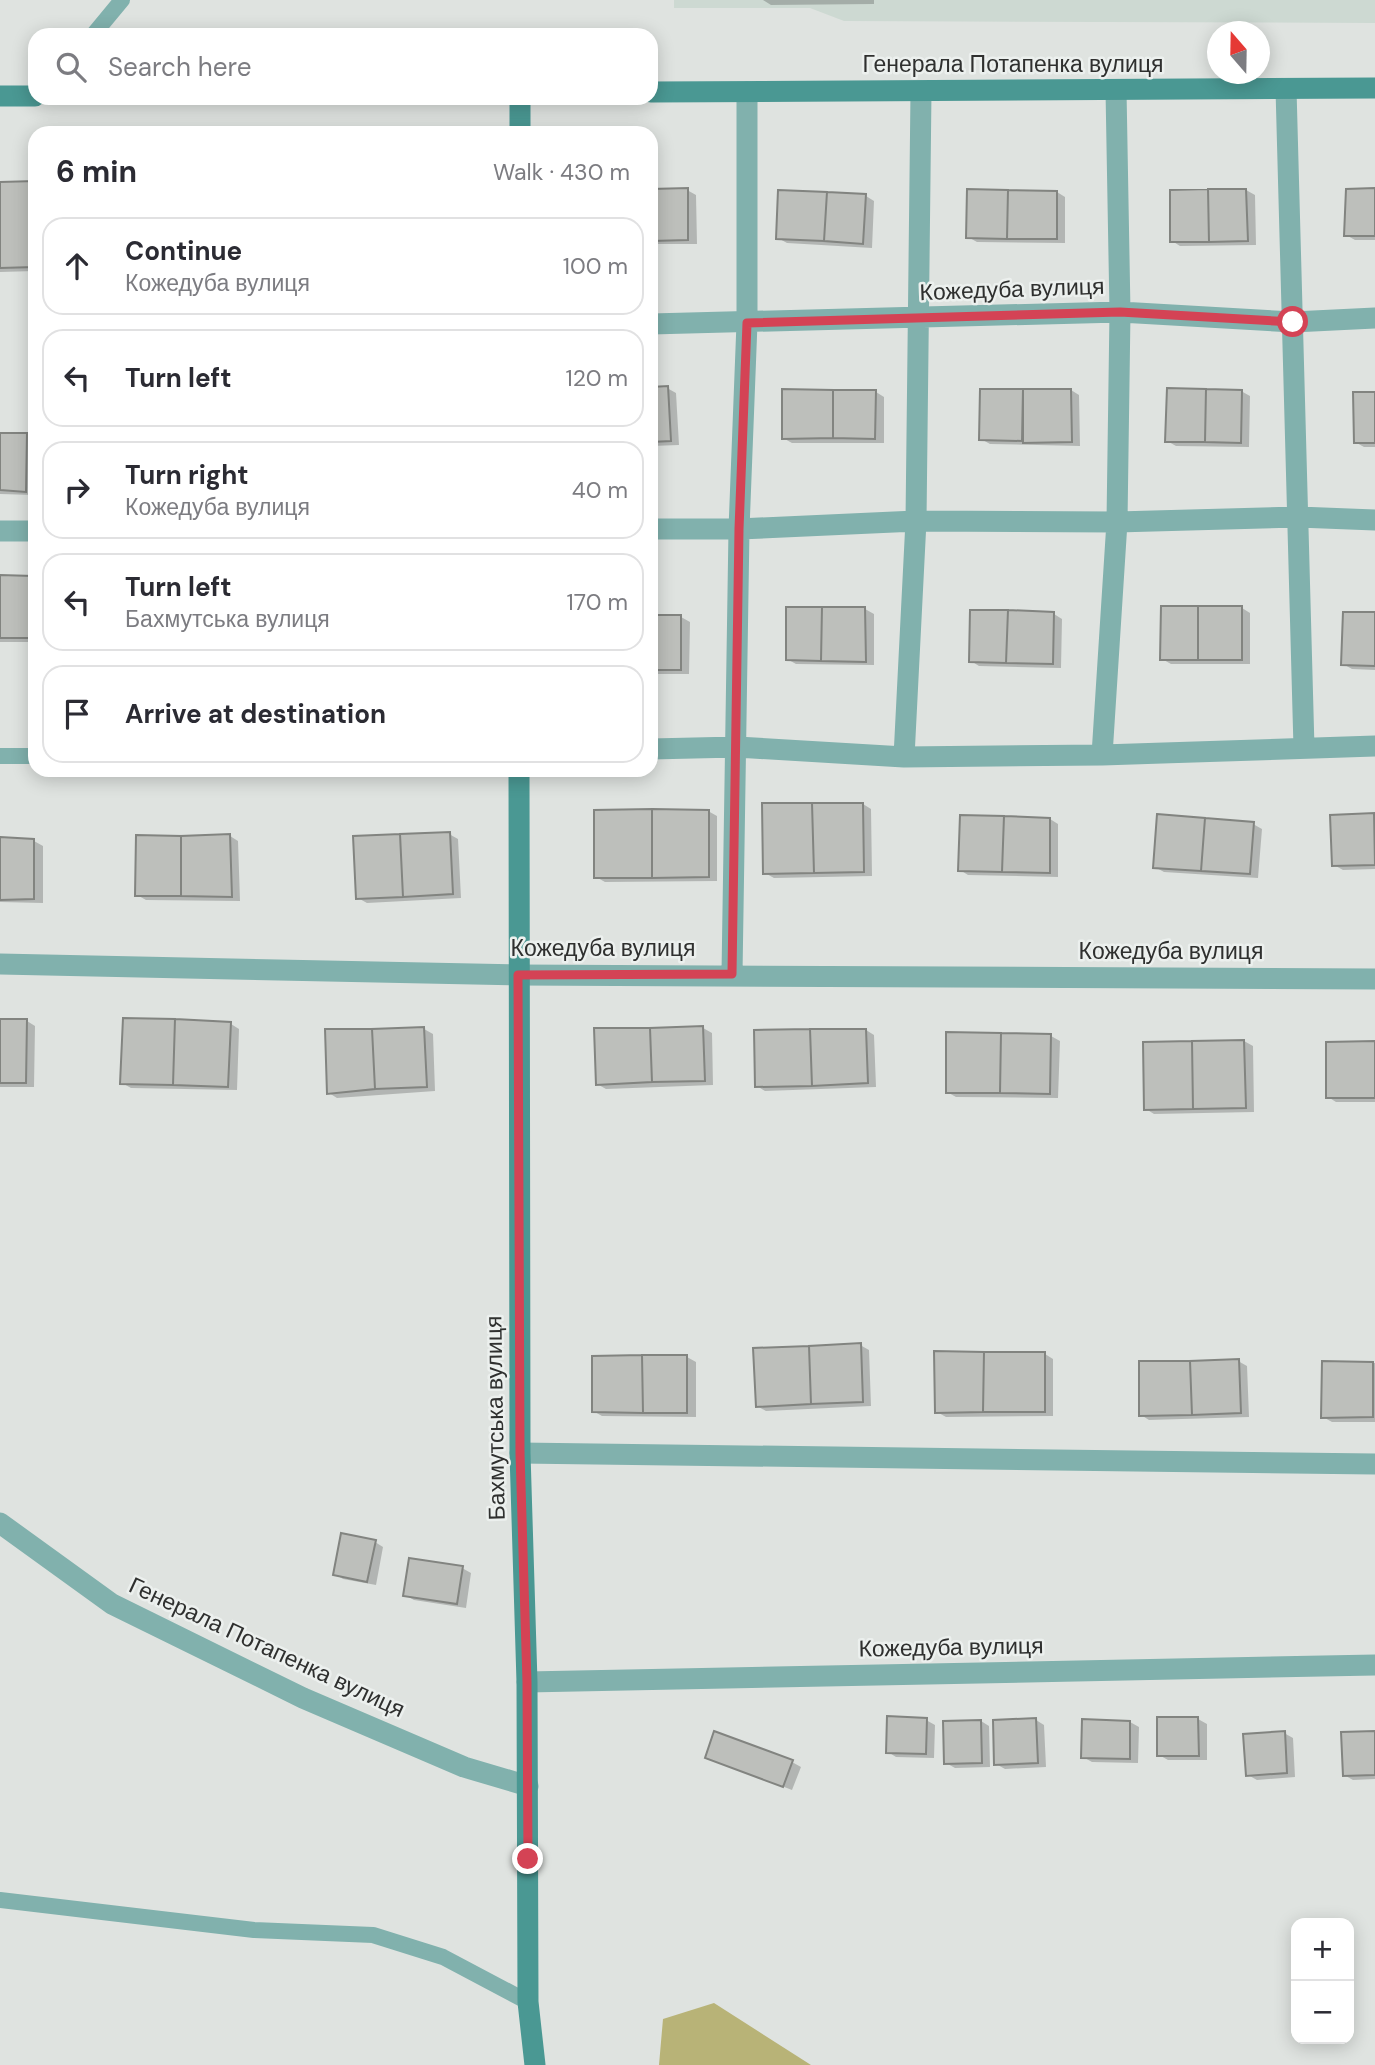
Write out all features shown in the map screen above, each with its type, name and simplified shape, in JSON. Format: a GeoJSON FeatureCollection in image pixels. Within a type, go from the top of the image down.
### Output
{"type":"FeatureCollection","features":[{"type":"Feature","properties":{"kind":"main road","name":"Генерала Потапенка вулиця"},"geometry":{"type":"LineString","coordinates":[[658,93],[1375,88]]}},
{"type":"Feature","properties":{"kind":"main road"},"geometry":{"type":"LineString","coordinates":[[0,96],[28,96]]}},
{"type":"Feature","properties":{"kind":"main road"},"geometry":{"type":"LineString","coordinates":[[520,105],[520,126]]}},
{"type":"Feature","properties":{"kind":"main road","name":"Бахмутська вулиця"},"geometry":{"type":"LineString","coordinates":[[519,777],[520,1453],[527,1682],[528,2002],[535,2065]]}},
{"type":"Feature","properties":{"kind":"street"},"geometry":{"type":"LineString","coordinates":[[1286,89],[1304,748]]}},
{"type":"Feature","properties":{"kind":"street"},"geometry":{"type":"LineString","coordinates":[[1102,755],[1117,522],[1120,312],[1116,90]]}},
{"type":"Feature","properties":{"kind":"street"},"geometry":{"type":"LineString","coordinates":[[732,974],[739,529],[747,323],[747,92]]}},
{"type":"Feature","properties":{"kind":"street"},"geometry":{"type":"LineString","coordinates":[[904,758],[916,521],[921,92]]}},
{"type":"Feature","properties":{"kind":"street","name":"Кожедуба вулиця"},"geometry":{"type":"LineString","coordinates":[[658,324],[1120,312],[1293,322],[1375,318]]}},
{"type":"Feature","properties":{"kind":"street"},"geometry":{"type":"LineString","coordinates":[[658,529],[739,529],[916,521],[1117,522],[1298,517],[1375,520]]}},
{"type":"Feature","properties":{"kind":"street"},"geometry":{"type":"LineString","coordinates":[[0,531],[28,531]]}},
{"type":"Feature","properties":{"kind":"street"},"geometry":{"type":"LineString","coordinates":[[658,749],[737,747],[904,758],[1375,746]]}},
{"type":"Feature","properties":{"kind":"street","name":"Кожедуба вулиця"},"geometry":{"type":"LineString","coordinates":[[0,964],[518,975],[1375,979]]}},
{"type":"Feature","properties":{"kind":"street"},"geometry":{"type":"LineString","coordinates":[[520,1453],[1375,1464]]}},
{"type":"Feature","properties":{"kind":"street","name":"Генерала Потапенка вулиця"},"geometry":{"type":"LineString","coordinates":[[0,1523],[124,1610],[315,1703],[464,1767],[528,1786]]}},
{"type":"Feature","properties":{"kind":"street","name":"Кожедуба вулиця"},"geometry":{"type":"LineString","coordinates":[[527,1682],[1375,1665]]}},
{"type":"Feature","properties":{"kind":"lane"},"geometry":{"type":"LineString","coordinates":[[99,28],[122,0]]}},
{"type":"Feature","properties":{"kind":"lane"},"geometry":{"type":"LineString","coordinates":[[0,756],[28,756]]}},
{"type":"Feature","properties":{"kind":"lane"},"geometry":{"type":"LineString","coordinates":[[0,1900],[254,1930],[373,1935],[443,1957],[528,2002]]}},
{"type":"Feature","properties":{"kind":"shaded area"},"geometry":{"type":"Polygon","coordinates":[[[674,0],[1375,0],[1375,23],[844,21],[810,8],[674,8],[674,0]]]}},
{"type":"Feature","properties":{"kind":"shaded area"},"geometry":{"type":"Polygon","coordinates":[[[714,2003],[811,2065],[659,2065],[663,2019],[714,2003]]]}},
{"type":"Feature","properties":{"kind":"building"},"geometry":{"type":"Polygon","coordinates":[[[28,181],[28,267],[0,268],[0,182],[28,181]]]}},
{"type":"Feature","properties":{"kind":"building"},"geometry":{"type":"Polygon","coordinates":[[[688,188],[688,240],[658,241],[658,189],[688,188]]]}},
{"type":"Feature","properties":{"kind":"building"},"geometry":{"type":"Polygon","coordinates":[[[1375,188],[1375,236],[1344,236],[1346,189],[1375,188]]]}},
{"type":"Feature","properties":{"kind":"building"},"geometry":{"type":"Polygon","coordinates":[[[967,189],[1008,190],[1007,239],[966,238],[967,189]]]}},
{"type":"Feature","properties":{"kind":"building"},"geometry":{"type":"Polygon","coordinates":[[[1208,189],[1209,242],[1170,242],[1170,190],[1208,189]]]}},
{"type":"Feature","properties":{"kind":"building"},"geometry":{"type":"Polygon","coordinates":[[[1208,189],[1246,189],[1248,241],[1209,242],[1208,189]]]}},
{"type":"Feature","properties":{"kind":"building"},"geometry":{"type":"Polygon","coordinates":[[[778,190],[827,192],[824,241],[776,239],[778,190]]]}},
{"type":"Feature","properties":{"kind":"building"},"geometry":{"type":"Polygon","coordinates":[[[1008,190],[1057,191],[1057,239],[1007,239],[1008,190]]]}},
{"type":"Feature","properties":{"kind":"building"},"geometry":{"type":"Polygon","coordinates":[[[827,192],[866,194],[863,244],[824,241],[827,192]]]}},
{"type":"Feature","properties":{"kind":"building"},"geometry":{"type":"Polygon","coordinates":[[[668,386],[671,441],[658,442],[658,387],[668,386]]]}},
{"type":"Feature","properties":{"kind":"building"},"geometry":{"type":"Polygon","coordinates":[[[1167,388],[1206,389],[1205,442],[1165,442],[1167,388]]]}},
{"type":"Feature","properties":{"kind":"building"},"geometry":{"type":"Polygon","coordinates":[[[782,389],[833,390],[833,438],[782,439],[782,389]]]}},
{"type":"Feature","properties":{"kind":"building"},"geometry":{"type":"Polygon","coordinates":[[[980,389],[1023,389],[1022,441],[979,440],[980,389]]]}},
{"type":"Feature","properties":{"kind":"building"},"geometry":{"type":"Polygon","coordinates":[[[1023,389],[1071,389],[1072,442],[1023,443],[1023,389]]]}},
{"type":"Feature","properties":{"kind":"building"},"geometry":{"type":"Polygon","coordinates":[[[1206,389],[1242,390],[1241,443],[1205,442],[1206,389]]]}},
{"type":"Feature","properties":{"kind":"building"},"geometry":{"type":"Polygon","coordinates":[[[833,390],[876,390],[875,439],[833,438],[833,390]]]}},
{"type":"Feature","properties":{"kind":"building"},"geometry":{"type":"Polygon","coordinates":[[[1353,392],[1375,392],[1375,443],[1354,443],[1353,392]]]}},
{"type":"Feature","properties":{"kind":"building"},"geometry":{"type":"Polygon","coordinates":[[[0,433],[27,433],[26,492],[0,490],[0,433]]]}},
{"type":"Feature","properties":{"kind":"building"},"geometry":{"type":"Polygon","coordinates":[[[0,575],[28,576],[28,638],[0,638],[0,575]]]}},
{"type":"Feature","properties":{"kind":"building"},"geometry":{"type":"Polygon","coordinates":[[[1161,606],[1198,606],[1198,660],[1160,660],[1161,606]]]}},
{"type":"Feature","properties":{"kind":"building"},"geometry":{"type":"Polygon","coordinates":[[[1198,606],[1242,606],[1242,660],[1198,660],[1198,606]]]}},
{"type":"Feature","properties":{"kind":"building"},"geometry":{"type":"Polygon","coordinates":[[[786,607],[822,607],[821,661],[786,660],[786,607]]]}},
{"type":"Feature","properties":{"kind":"building"},"geometry":{"type":"Polygon","coordinates":[[[822,607],[865,607],[866,662],[821,661],[822,607]]]}},
{"type":"Feature","properties":{"kind":"building"},"geometry":{"type":"Polygon","coordinates":[[[970,610],[1008,610],[1006,663],[969,662],[970,610]]]}},
{"type":"Feature","properties":{"kind":"building"},"geometry":{"type":"Polygon","coordinates":[[[1008,610],[1054,612],[1053,664],[1006,663],[1008,610]]]}},
{"type":"Feature","properties":{"kind":"building"},"geometry":{"type":"Polygon","coordinates":[[[1343,612],[1375,612],[1375,666],[1341,665],[1343,612]]]}},
{"type":"Feature","properties":{"kind":"building"},"geometry":{"type":"Polygon","coordinates":[[[658,615],[681,615],[681,670],[658,670],[658,615]]]}},
{"type":"Feature","properties":{"kind":"building"},"geometry":{"type":"Polygon","coordinates":[[[762,803],[812,803],[814,873],[763,874],[762,803]]]}},
{"type":"Feature","properties":{"kind":"building"},"geometry":{"type":"Polygon","coordinates":[[[812,803],[863,803],[864,872],[814,873],[812,803]]]}},
{"type":"Feature","properties":{"kind":"building"},"geometry":{"type":"Polygon","coordinates":[[[652,809],[709,810],[709,877],[652,878],[652,809]]]}},
{"type":"Feature","properties":{"kind":"building"},"geometry":{"type":"Polygon","coordinates":[[[652,809],[652,878],[594,878],[594,810],[652,809]]]}},
{"type":"Feature","properties":{"kind":"building"},"geometry":{"type":"Polygon","coordinates":[[[1374,813],[1375,865],[1332,866],[1330,815],[1374,813]]]}},
{"type":"Feature","properties":{"kind":"building"},"geometry":{"type":"Polygon","coordinates":[[[1157,814],[1205,818],[1201,871],[1153,868],[1157,814]]]}},
{"type":"Feature","properties":{"kind":"building"},"geometry":{"type":"Polygon","coordinates":[[[960,815],[1004,816],[1002,872],[958,871],[960,815]]]}},
{"type":"Feature","properties":{"kind":"building"},"geometry":{"type":"Polygon","coordinates":[[[1004,816],[1050,818],[1050,873],[1002,872],[1004,816]]]}},
{"type":"Feature","properties":{"kind":"building"},"geometry":{"type":"Polygon","coordinates":[[[1205,818],[1254,822],[1250,874],[1201,871],[1205,818]]]}},
{"type":"Feature","properties":{"kind":"building"},"geometry":{"type":"Polygon","coordinates":[[[450,832],[453,894],[403,897],[400,834],[450,832]]]}},
{"type":"Feature","properties":{"kind":"building"},"geometry":{"type":"Polygon","coordinates":[[[230,834],[232,897],[181,896],[181,836],[230,834]]]}},
{"type":"Feature","properties":{"kind":"building"},"geometry":{"type":"Polygon","coordinates":[[[400,834],[403,897],[356,899],[353,836],[400,834]]]}},
{"type":"Feature","properties":{"kind":"building"},"geometry":{"type":"Polygon","coordinates":[[[136,835],[181,836],[181,896],[135,896],[136,835]]]}},
{"type":"Feature","properties":{"kind":"building"},"geometry":{"type":"Polygon","coordinates":[[[0,837],[34,839],[34,899],[0,900],[0,837]]]}},
{"type":"Feature","properties":{"kind":"building"},"geometry":{"type":"Polygon","coordinates":[[[123,1018],[175,1019],[173,1085],[120,1084],[123,1018]]]}},
{"type":"Feature","properties":{"kind":"building"},"geometry":{"type":"Polygon","coordinates":[[[0,1019],[27,1019],[26,1083],[0,1083],[0,1019]]]}},
{"type":"Feature","properties":{"kind":"building"},"geometry":{"type":"Polygon","coordinates":[[[175,1019],[231,1022],[228,1087],[173,1085],[175,1019]]]}},
{"type":"Feature","properties":{"kind":"building"},"geometry":{"type":"Polygon","coordinates":[[[703,1026],[705,1081],[652,1082],[650,1028],[703,1026]]]}},
{"type":"Feature","properties":{"kind":"building"},"geometry":{"type":"Polygon","coordinates":[[[424,1027],[427,1087],[375,1089],[372,1029],[424,1027]]]}},
{"type":"Feature","properties":{"kind":"building"},"geometry":{"type":"Polygon","coordinates":[[[594,1028],[650,1028],[652,1082],[596,1085],[594,1028]]]}},
{"type":"Feature","properties":{"kind":"building"},"geometry":{"type":"Polygon","coordinates":[[[325,1029],[372,1029],[375,1089],[327,1094],[325,1029]]]}},
{"type":"Feature","properties":{"kind":"building"},"geometry":{"type":"Polygon","coordinates":[[[810,1029],[866,1029],[868,1083],[812,1086],[810,1029]]]}},
{"type":"Feature","properties":{"kind":"building"},"geometry":{"type":"Polygon","coordinates":[[[810,1029],[812,1086],[755,1087],[754,1030],[810,1029]]]}},
{"type":"Feature","properties":{"kind":"building"},"geometry":{"type":"Polygon","coordinates":[[[946,1032],[1001,1033],[1000,1093],[946,1093],[946,1032]]]}},
{"type":"Feature","properties":{"kind":"building"},"geometry":{"type":"Polygon","coordinates":[[[1001,1033],[1051,1034],[1050,1094],[1000,1093],[1001,1033]]]}},
{"type":"Feature","properties":{"kind":"building"},"geometry":{"type":"Polygon","coordinates":[[[1244,1040],[1246,1108],[1193,1109],[1192,1041],[1244,1040]]]}},
{"type":"Feature","properties":{"kind":"building"},"geometry":{"type":"Polygon","coordinates":[[[1192,1041],[1193,1109],[1144,1110],[1143,1042],[1192,1041]]]}},
{"type":"Feature","properties":{"kind":"building"},"geometry":{"type":"Polygon","coordinates":[[[1375,1041],[1375,1098],[1326,1098],[1326,1042],[1375,1041]]]}},
{"type":"Feature","properties":{"kind":"building"},"geometry":{"type":"Polygon","coordinates":[[[861,1343],[863,1402],[811,1404],[809,1346],[861,1343]]]}},
{"type":"Feature","properties":{"kind":"building"},"geometry":{"type":"Polygon","coordinates":[[[809,1346],[811,1404],[756,1407],[753,1348],[809,1346]]]}},
{"type":"Feature","properties":{"kind":"building"},"geometry":{"type":"Polygon","coordinates":[[[934,1351],[984,1352],[983,1412],[935,1413],[934,1351]]]}},
{"type":"Feature","properties":{"kind":"building"},"geometry":{"type":"Polygon","coordinates":[[[984,1352],[1045,1352],[1045,1412],[983,1412],[984,1352]]]}},
{"type":"Feature","properties":{"kind":"building"},"geometry":{"type":"Polygon","coordinates":[[[642,1355],[643,1413],[592,1412],[592,1356],[642,1355]]]}},
{"type":"Feature","properties":{"kind":"building"},"geometry":{"type":"Polygon","coordinates":[[[642,1355],[687,1355],[687,1413],[643,1413],[642,1355]]]}},
{"type":"Feature","properties":{"kind":"building"},"geometry":{"type":"Polygon","coordinates":[[[1239,1359],[1241,1413],[1192,1415],[1190,1361],[1239,1359]]]}},
{"type":"Feature","properties":{"kind":"building"},"geometry":{"type":"Polygon","coordinates":[[[1139,1361],[1190,1361],[1192,1415],[1139,1416],[1139,1361]]]}},
{"type":"Feature","properties":{"kind":"building"},"geometry":{"type":"Polygon","coordinates":[[[1322,1361],[1373,1362],[1373,1417],[1321,1418],[1322,1361]]]}},
{"type":"Feature","properties":{"kind":"building"},"geometry":{"type":"Polygon","coordinates":[[[341,1533],[376,1540],[367,1582],[333,1575],[341,1533]]]}},
{"type":"Feature","properties":{"kind":"building"},"geometry":{"type":"Polygon","coordinates":[[[409,1558],[463,1566],[457,1604],[403,1596],[409,1558]]]}},
{"type":"Feature","properties":{"kind":"building"},"geometry":{"type":"Polygon","coordinates":[[[887,1716],[927,1718],[926,1754],[886,1753],[887,1716]]]}},
{"type":"Feature","properties":{"kind":"building"},"geometry":{"type":"Polygon","coordinates":[[[1157,1717],[1198,1717],[1199,1756],[1157,1756],[1157,1717]]]}},
{"type":"Feature","properties":{"kind":"building"},"geometry":{"type":"Polygon","coordinates":[[[1036,1718],[1038,1763],[994,1765],[993,1720],[1036,1718]]]}},
{"type":"Feature","properties":{"kind":"building"},"geometry":{"type":"Polygon","coordinates":[[[1082,1719],[1130,1721],[1130,1759],[1081,1758],[1082,1719]]]}},
{"type":"Feature","properties":{"kind":"building"},"geometry":{"type":"Polygon","coordinates":[[[981,1720],[982,1763],[944,1764],[943,1721],[981,1720]]]}},
{"type":"Feature","properties":{"kind":"building"},"geometry":{"type":"Polygon","coordinates":[[[714,1731],[793,1760],[783,1787],[705,1758],[714,1731]]]}},
{"type":"Feature","properties":{"kind":"building"},"geometry":{"type":"Polygon","coordinates":[[[1285,1731],[1287,1773],[1246,1776],[1243,1734],[1285,1731]]]}},
{"type":"Feature","properties":{"kind":"building"},"geometry":{"type":"Polygon","coordinates":[[[1375,1731],[1375,1775],[1343,1776],[1341,1732],[1375,1731]]]}},
{"type":"Feature","properties":{"kind":"route"},"geometry":{"type":"LineString","coordinates":[[528,1859],[527,1682],[520,1453],[518,975],[732,974],[739,529],[747,323],[1120,312],[1293,322]]}}]}
